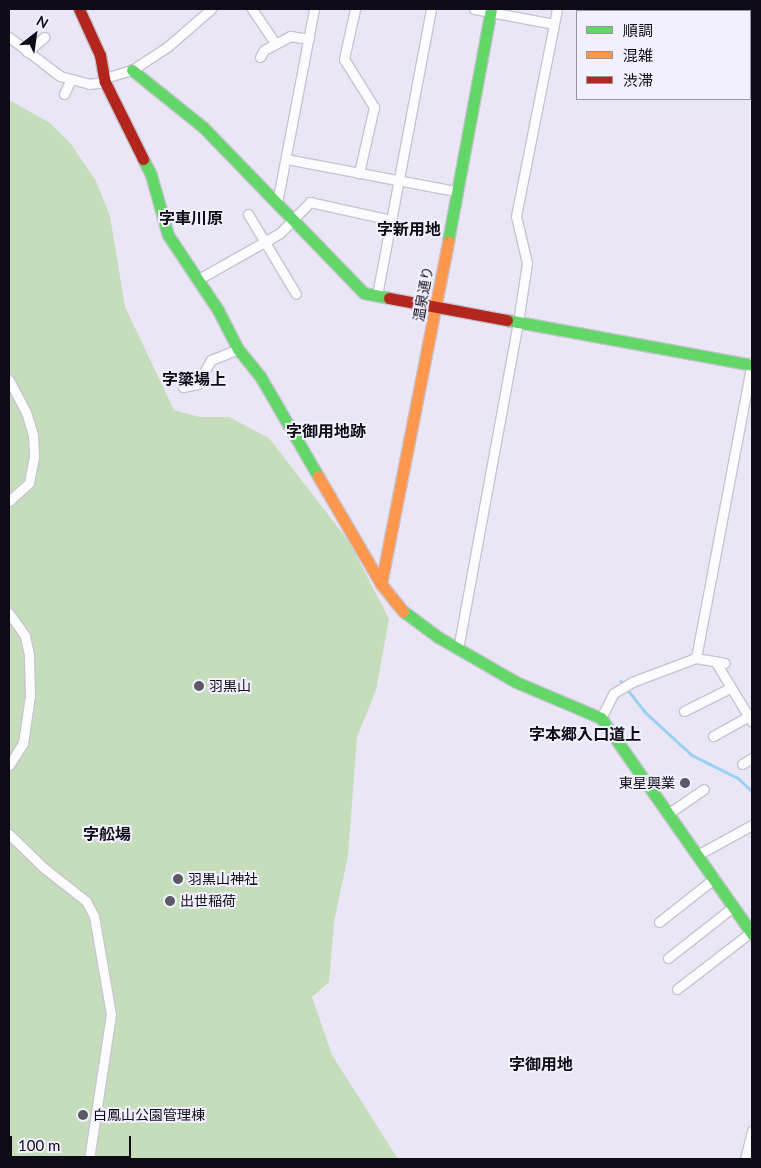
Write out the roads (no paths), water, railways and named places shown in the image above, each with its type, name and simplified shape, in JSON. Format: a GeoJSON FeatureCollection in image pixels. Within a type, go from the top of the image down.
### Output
{"type":"FeatureCollection","features":[{"type":"Feature","properties":{"kind":"street"},"geometry":{"type":"LineString","coordinates":[[79,9],[100,55],[105,80],[151,175],[168,235],[218,310],[238,349],[260,376],[381,584],[408,617],[458,649],[516,682],[601,718],[699,854],[752,933],[678,989]]}},
{"type":"Feature","properties":{"kind":"street"},"geometry":{"type":"LineString","coordinates":[[9,37],[52,72],[70,80],[105,80],[132,70],[167,47],[211,9]]}},
{"type":"Feature","properties":{"kind":"street"},"geometry":{"type":"LineString","coordinates":[[252,9],[276,43]]}},
{"type":"Feature","properties":{"kind":"street"},"geometry":{"type":"LineString","coordinates":[[277,203],[314,9]]}},
{"type":"Feature","properties":{"kind":"street"},"geometry":{"type":"LineString","coordinates":[[355,9],[344,60],[374,107],[359,172]]}},
{"type":"Feature","properties":{"kind":"street"},"geometry":{"type":"LineString","coordinates":[[376,295],[431,9]]}},
{"type":"Feature","properties":{"kind":"street"},"geometry":{"type":"LineString","coordinates":[[474,9],[491,10],[554,24]]}},
{"type":"Feature","properties":{"kind":"street"},"geometry":{"type":"LineString","coordinates":[[458,649],[518,322],[527,263],[516,216],[557,9]]}},
{"type":"Feature","properties":{"kind":"street","name":"温泉通り"},"geometry":{"type":"LineString","coordinates":[[381,584],[436,306],[491,10]]}},
{"type":"Feature","properties":{"kind":"street"},"geometry":{"type":"LineString","coordinates":[[260,57],[264,50],[293,35],[309,39]]}},
{"type":"Feature","properties":{"kind":"street"},"geometry":{"type":"LineString","coordinates":[[27,52],[44,37]]}},
{"type":"Feature","properties":{"kind":"street"},"geometry":{"type":"LineString","coordinates":[[132,70],[203,127],[364,292],[752,364],[696,658]]}},
{"type":"Feature","properties":{"kind":"street"},"geometry":{"type":"LineString","coordinates":[[64,94],[70,80]]}},
{"type":"Feature","properties":{"kind":"street"},"geometry":{"type":"LineString","coordinates":[[286,159],[456,191]]}},
{"type":"Feature","properties":{"kind":"street"},"geometry":{"type":"LineString","coordinates":[[197,280],[280,233],[310,202],[391,220]]}},
{"type":"Feature","properties":{"kind":"street"},"geometry":{"type":"LineString","coordinates":[[248,214],[263,244],[296,294]]}},
{"type":"Feature","properties":{"kind":"street"},"geometry":{"type":"LineString","coordinates":[[183,387],[198,384],[215,358],[238,349]]}},
{"type":"Feature","properties":{"kind":"street"},"geometry":{"type":"LineString","coordinates":[[9,380],[26,412],[33,435],[34,457],[29,483],[9,501]]}},
{"type":"Feature","properties":{"kind":"street"},"geometry":{"type":"LineString","coordinates":[[9,613],[25,636],[29,655],[30,696],[23,743],[9,765]]}},
{"type":"Feature","properties":{"kind":"street"},"geometry":{"type":"LineString","coordinates":[[601,718],[614,693],[632,682],[696,658],[724,663]]}},
{"type":"Feature","properties":{"kind":"street"},"geometry":{"type":"LineString","coordinates":[[713,736],[750,719],[715,661]]}},
{"type":"Feature","properties":{"kind":"street"},"geometry":{"type":"LineString","coordinates":[[684,711],[730,688]]}},
{"type":"Feature","properties":{"kind":"street"},"geometry":{"type":"LineString","coordinates":[[742,764],[752,758]]}},
{"type":"Feature","properties":{"kind":"street"},"geometry":{"type":"LineString","coordinates":[[669,813],[704,789]]}},
{"type":"Feature","properties":{"kind":"street"},"geometry":{"type":"LineString","coordinates":[[699,854],[752,825]]}},
{"type":"Feature","properties":{"kind":"street"},"geometry":{"type":"LineString","coordinates":[[9,834],[44,868],[86,901],[94,916],[111,1014],[89,1159]]}},
{"type":"Feature","properties":{"kind":"street"},"geometry":{"type":"LineString","coordinates":[[659,922],[715,878]]}},
{"type":"Feature","properties":{"kind":"street"},"geometry":{"type":"LineString","coordinates":[[668,958],[733,906]]}},
{"type":"Feature","properties":{"kind":"street"},"geometry":{"type":"LineString","coordinates":[[745,1159],[752,1131]]}},
{"type":"Feature","properties":{"kind":"waterway"},"geometry":{"type":"LineString","coordinates":[[621,681],[645,712],[692,755],[738,778],[752,791]]}},
{"type":"Feature","properties":{"kind":"place","name":"羽黒山"},"geometry":{"type":"Point","coordinates":[199,686]}},
{"type":"Feature","properties":{"kind":"place","name":"東星興業"},"geometry":{"type":"Point","coordinates":[685,783]}},
{"type":"Feature","properties":{"kind":"place","name":"羽黒山神社"},"geometry":{"type":"Point","coordinates":[178,879]}},
{"type":"Feature","properties":{"kind":"place","name":"出世稲荷"},"geometry":{"type":"Point","coordinates":[170,901]}},
{"type":"Feature","properties":{"kind":"place","name":"白鳳山公園管理棟"},"geometry":{"type":"Point","coordinates":[83,1115]}},
{"type":"Feature","properties":{"kind":"district","name":"字車川原"},"geometry":{"type":"Point","coordinates":[191,218]}},
{"type":"Feature","properties":{"kind":"district","name":"字新用地"},"geometry":{"type":"Point","coordinates":[409,229]}},
{"type":"Feature","properties":{"kind":"district","name":"字簗場上"},"geometry":{"type":"Point","coordinates":[194,379]}},
{"type":"Feature","properties":{"kind":"district","name":"字御用地跡"},"geometry":{"type":"Point","coordinates":[326,431]}},
{"type":"Feature","properties":{"kind":"district","name":"字本郷入口道上"},"geometry":{"type":"Point","coordinates":[585,734]}},
{"type":"Feature","properties":{"kind":"district","name":"字舩場"},"geometry":{"type":"Point","coordinates":[107,834]}},
{"type":"Feature","properties":{"kind":"district","name":"字御用地"},"geometry":{"type":"Point","coordinates":[541,1064]}}]}
